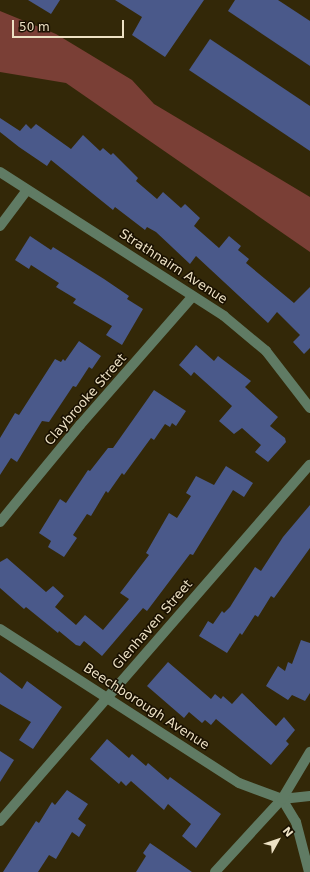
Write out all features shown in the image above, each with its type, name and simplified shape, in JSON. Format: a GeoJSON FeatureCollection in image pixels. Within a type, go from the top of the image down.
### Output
{"type":"FeatureCollection","features":[{"type":"Feature","properties":{"kind":"street","name":"Strathnairn Avenue"},"geometry":{"type":"LineString","coordinates":[[0,172],[224,316],[266,351],[310,408]]}},
{"type":"Feature","properties":{"kind":"street"},"geometry":{"type":"LineString","coordinates":[[0,226],[27,190]]}},
{"type":"Feature","properties":{"kind":"street","name":"Claybrooke Street"},"geometry":{"type":"LineString","coordinates":[[0,522],[80,425],[193,296]]}},
{"type":"Feature","properties":{"kind":"street","name":"Glenhaven Street"},"geometry":{"type":"LineString","coordinates":[[0,821],[310,465]]}},
{"type":"Feature","properties":{"kind":"street","name":"Beechborough Avenue"},"geometry":{"type":"LineString","coordinates":[[0,629],[239,783],[282,799]]}},
{"type":"Feature","properties":{"kind":"street"},"geometry":{"type":"LineString","coordinates":[[215,872],[282,799],[310,752]]}},
{"type":"Feature","properties":{"kind":"street"},"geometry":{"type":"LineString","coordinates":[[282,799],[310,796]]}},
{"type":"Feature","properties":{"kind":"street"},"geometry":{"type":"LineString","coordinates":[[282,799],[296,822],[309,872]]}},
{"type":"Feature","properties":{"kind":"shaded area"},"geometry":{"type":"Polygon","coordinates":[[[0,11],[56,34],[132,80],[154,104],[310,197],[310,252],[66,83],[0,72],[0,11]]]}},
{"type":"Feature","properties":{"kind":"building"},"geometry":{"type":"Polygon","coordinates":[[[28,0],[60,0],[51,14],[28,0]]]}},
{"type":"Feature","properties":{"kind":"building"},"geometry":{"type":"Polygon","coordinates":[[[115,0],[204,0],[165,57],[132,35],[142,17],[115,0]]]}},
{"type":"Feature","properties":{"kind":"building"},"geometry":{"type":"Polygon","coordinates":[[[235,0],[278,0],[310,21],[310,66],[228,11],[235,0]]]}},
{"type":"Feature","properties":{"kind":"building"},"geometry":{"type":"Polygon","coordinates":[[[210,39],[310,106],[310,151],[189,70],[210,39]]]}},
{"type":"Feature","properties":{"kind":"building"},"geometry":{"type":"Polygon","coordinates":[[[0,118],[20,131],[26,124],[31,129],[36,124],[71,149],[83,135],[100,151],[103,148],[111,155],[113,153],[138,178],[136,181],[157,199],[163,192],[181,208],[185,204],[200,218],[194,226],[219,248],[229,236],[241,246],[238,250],[249,259],[246,263],[294,303],[310,287],[310,348],[304,354],[293,342],[300,335],[277,312],[268,323],[196,256],[190,264],[156,232],[147,227],[145,230],[115,207],[113,210],[51,160],[47,166],[19,147],[0,132],[0,118]]]}},
{"type":"Feature","properties":{"kind":"building"},"geometry":{"type":"Polygon","coordinates":[[[30,236],[51,250],[53,247],[104,279],[129,296],[127,299],[143,309],[122,345],[106,335],[112,326],[73,303],[76,299],[56,287],[59,283],[31,265],[29,269],[15,260],[30,236]]]}},
{"type":"Feature","properties":{"kind":"building"},"geometry":{"type":"Polygon","coordinates":[[[79,341],[101,356],[92,369],[89,367],[76,387],[73,386],[49,422],[42,421],[17,462],[11,458],[0,475],[0,438],[15,413],[19,415],[55,359],[61,362],[63,359],[65,361],[79,341]]]}},
{"type":"Feature","properties":{"kind":"building"},"geometry":{"type":"Polygon","coordinates":[[[196,345],[214,361],[218,356],[251,381],[245,387],[278,417],[270,426],[285,438],[286,442],[268,462],[255,452],[261,445],[242,428],[234,434],[219,421],[232,406],[194,372],[191,376],[179,365],[196,345]]]}},
{"type":"Feature","properties":{"kind":"building"},"geometry":{"type":"Polygon","coordinates":[[[154,390],[186,411],[176,426],[172,423],[170,427],[165,424],[154,440],[151,438],[124,475],[122,473],[108,493],[106,491],[91,516],[87,514],[73,535],[77,538],[64,557],[48,547],[51,541],[39,533],[60,499],[66,503],[88,470],[90,471],[108,448],[113,448],[154,390]]]}},
{"type":"Feature","properties":{"kind":"building"},"geometry":{"type":"Polygon","coordinates":[[[226,466],[253,483],[244,497],[233,490],[193,555],[190,554],[147,611],[143,608],[102,656],[84,641],[80,646],[76,645],[59,631],[58,633],[26,607],[24,609],[0,588],[0,562],[7,558],[46,592],[53,586],[64,596],[55,607],[76,625],[85,615],[103,630],[129,599],[120,593],[149,555],[146,553],[169,513],[177,518],[191,496],[186,493],[196,476],[214,485],[226,466]]]}},
{"type":"Feature","properties":{"kind":"building"},"geometry":{"type":"Polygon","coordinates":[[[310,505],[310,548],[274,598],[271,596],[258,617],[255,615],[242,635],[240,633],[227,653],[199,636],[208,621],[213,624],[222,611],[224,613],[230,607],[255,567],[261,571],[283,537],[310,505]]]}},
{"type":"Feature","properties":{"kind":"building"},"geometry":{"type":"Polygon","coordinates":[[[301,640],[310,643],[310,693],[305,701],[292,695],[288,700],[266,686],[278,666],[285,671],[288,662],[292,664],[301,640]]]}},
{"type":"Feature","properties":{"kind":"building"},"geometry":{"type":"Polygon","coordinates":[[[168,662],[211,699],[215,694],[221,699],[223,696],[232,704],[242,693],[276,726],[284,717],[295,730],[286,741],[289,744],[271,765],[216,719],[211,725],[205,720],[202,723],[189,712],[184,718],[147,686],[168,662]]]}},
{"type":"Feature","properties":{"kind":"building"},"geometry":{"type":"Polygon","coordinates":[[[0,672],[22,689],[27,681],[62,707],[33,749],[19,740],[31,722],[0,704],[0,672]]]}},
{"type":"Feature","properties":{"kind":"building"},"geometry":{"type":"Polygon","coordinates":[[[107,739],[129,758],[132,754],[146,766],[148,763],[168,780],[170,777],[221,814],[196,848],[182,836],[191,824],[168,804],[164,810],[131,781],[126,786],[121,781],[119,784],[90,759],[107,739]]]}},
{"type":"Feature","properties":{"kind":"building"},"geometry":{"type":"Polygon","coordinates":[[[0,751],[14,760],[0,782],[0,751]]]}},
{"type":"Feature","properties":{"kind":"building"},"geometry":{"type":"Polygon","coordinates":[[[67,790],[88,804],[78,819],[86,825],[79,837],[72,832],[56,859],[49,855],[38,872],[3,872],[36,821],[39,823],[52,802],[55,805],[67,790]]]}},
{"type":"Feature","properties":{"kind":"building"},"geometry":{"type":"Polygon","coordinates":[[[150,843],[192,872],[136,872],[146,856],[143,853],[150,843]]]}}]}
